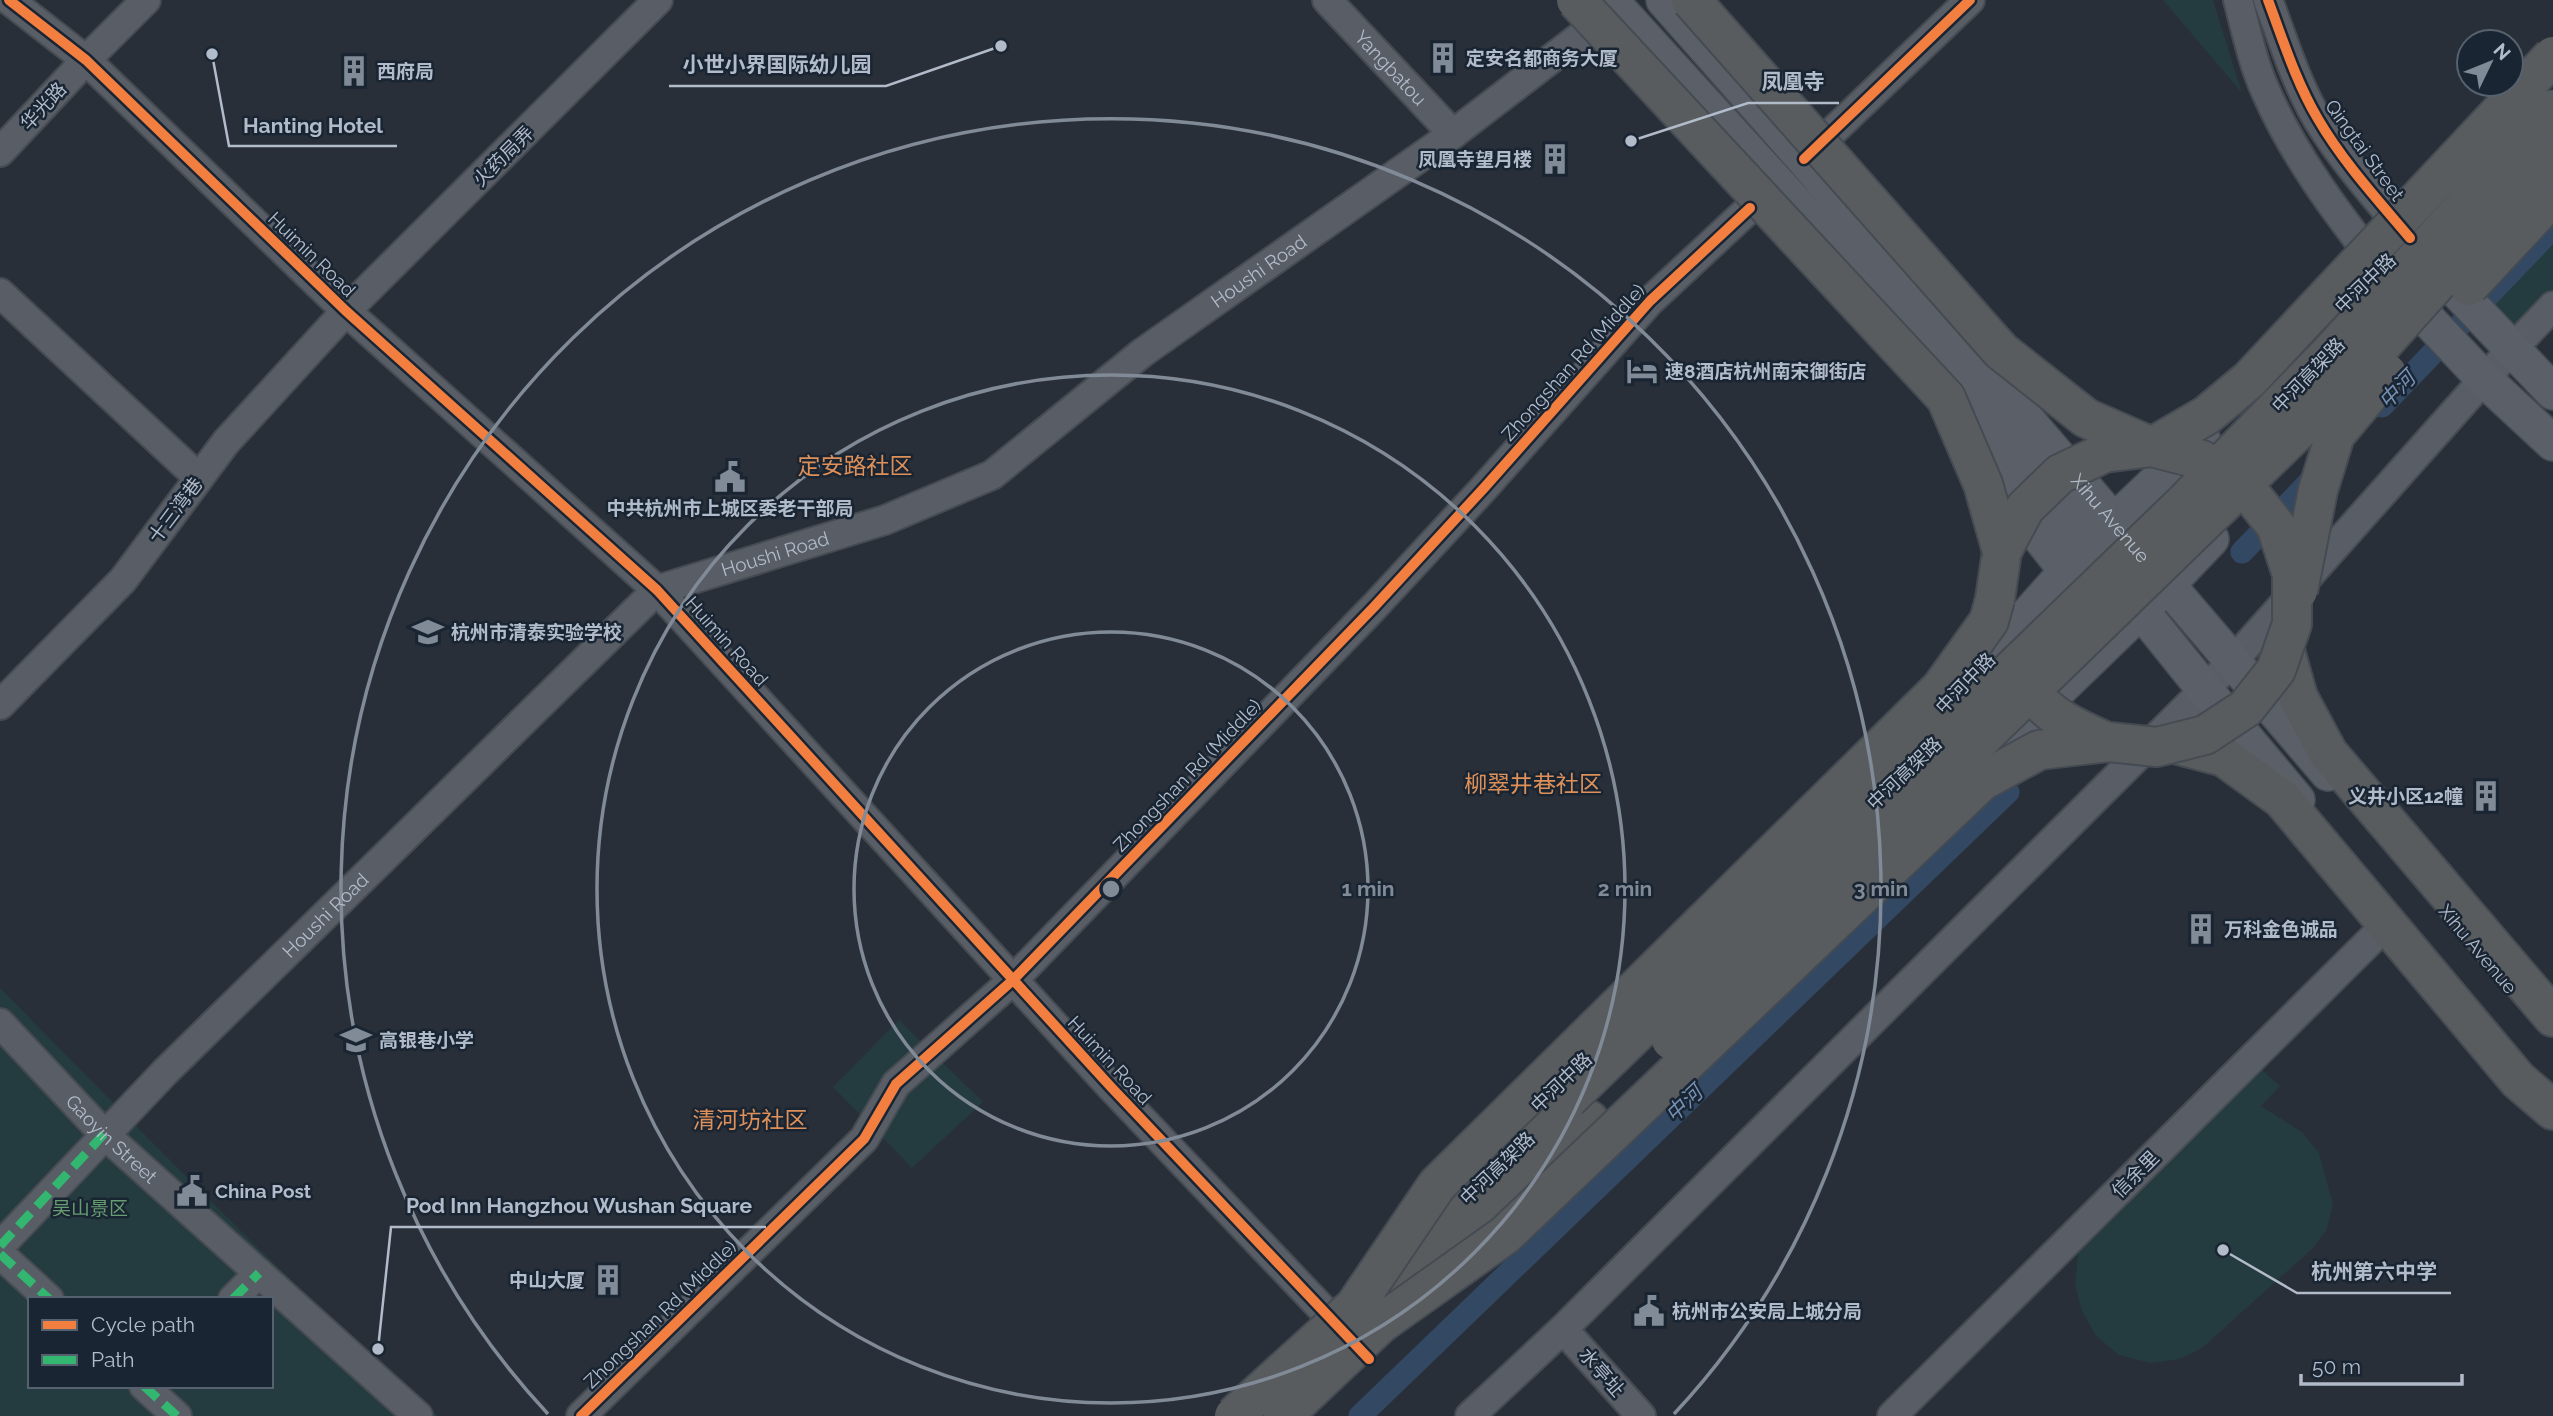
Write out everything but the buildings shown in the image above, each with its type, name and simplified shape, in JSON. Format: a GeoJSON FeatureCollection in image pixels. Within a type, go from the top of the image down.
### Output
{"type":"FeatureCollection","features":[{"type":"Feature","properties":{"kind":"highway"},"geometry":{"type":"LineString","coordinates":[[1691,0],[2001,351],[2086,418],[2152,447],[2202,460],[2245,487],[2276,526],[2292,574],[2288,635],[2298,697],[2328,753],[2553,1017]]}},
{"type":"Feature","properties":{"kind":"highway"},"geometry":{"type":"LineString","coordinates":[[1593,9],[1946,398],[1983,484],[2002,551]]}},
{"type":"Feature","properties":{"kind":"highway"},"geometry":{"type":"LineString","coordinates":[[1357,1325],[1437,1185],[1941,688],[1989,621],[2002,551],[2025,508],[2060,474],[2104,453],[2152,447],[2207,415],[2249,380],[2553,56]]}},
{"type":"Feature","properties":{"kind":"highway","name":"中河高架路"},"geometry":{"type":"LineString","coordinates":[[1283,1416],[1357,1325],[2186,501],[2329,354],[2553,109]]}},
{"type":"Feature","properties":{"kind":"highway","name":"中河高架路"},"geometry":{"type":"LineString","coordinates":[[1234,1416],[1357,1325],[2350,380],[2553,154]]}},
{"type":"Feature","properties":{"kind":"highway"},"geometry":{"type":"LineString","coordinates":[[1357,1325],[1505,1235],[1982,781],[2039,750],[2109,742],[2157,747],[2205,735],[2246,708],[2276,670],[2288,635],[2318,490],[2335,435],[2378,383],[2553,195]]}},
{"type":"Feature","properties":{"kind":"highway"},"geometry":{"type":"LineString","coordinates":[[1995,599],[2004,647],[2028,690],[2064,723],[2109,742]]}},
{"type":"Feature","properties":{"kind":"highway"},"geometry":{"type":"LineString","coordinates":[[2171,743],[2224,757],[2282,799],[2518,1080],[2553,1108]]}},
{"type":"Feature","properties":{"kind":"main road","name":"Xihu Avenue"},"geometry":{"type":"LineString","coordinates":[[1664,0],[2114,520],[2553,1038]]}},
{"type":"Feature","properties":{"kind":"main road","name":"Xihu Avenue"},"geometry":{"type":"LineString","coordinates":[[1593,9],[1779,185],[1946,368],[2205,690],[2553,1108]]}},
{"type":"Feature","properties":{"kind":"main road","name":"中河中路"},"geometry":{"type":"LineString","coordinates":[[1308,1416],[1357,1325],[1970,680],[2114,520],[2381,269],[2553,88]]}},
{"type":"Feature","properties":{"kind":"main road","name":"中河中路"},"geometry":{"type":"LineString","coordinates":[[1216,1416],[1357,1325],[1690,1041],[2013,736],[2458,293],[2553,174]]}},
{"type":"Feature","properties":{"kind":"main road"},"geometry":{"type":"LineString","coordinates":[[1779,185],[1782,213],[2067,571]]}},
{"type":"Feature","properties":{"kind":"main road","name":"Qingtai Street"},"geometry":{"type":"LineString","coordinates":[[2410,238],[2458,293],[2553,392]]}},
{"type":"Feature","properties":{"kind":"main road"},"geometry":{"type":"LineString","coordinates":[[2381,269],[2477,372],[2553,443]]}},
{"type":"Feature","properties":{"kind":"street","name":"Huimin Road"},"geometry":{"type":"LineString","coordinates":[[9,0],[86,60],[346,311],[657,590],[1111,1087],[1357,1325]]}},
{"type":"Feature","properties":{"kind":"street","name":"华光路"},"geometry":{"type":"LineString","coordinates":[[0,152],[146,0]]}},
{"type":"Feature","properties":{"kind":"street","name":"火药局弄"},"geometry":{"type":"LineString","coordinates":[[346,311],[657,0]]}},
{"type":"Feature","properties":{"kind":"street","name":"Yangbatou"},"geometry":{"type":"LineString","coordinates":[[1327,0],[1453,134]]}},
{"type":"Feature","properties":{"kind":"street"},"geometry":{"type":"LineString","coordinates":[[1804,159],[1970,0]]}},
{"type":"Feature","properties":{"kind":"street"},"geometry":{"type":"LineString","coordinates":[[2238,0],[2264,90],[2294,148],[2335,210],[2381,269]]}},
{"type":"Feature","properties":{"kind":"street","name":"Qingtai Street"},"geometry":{"type":"LineString","coordinates":[[2268,0],[2286,50],[2318,119],[2358,176],[2410,238]]}},
{"type":"Feature","properties":{"kind":"street","name":"Houshi Road"},"geometry":{"type":"LineString","coordinates":[[0,1246],[104,1134],[657,590],[885,520],[992,475],[1142,353],[1453,134],[1593,9]]}},
{"type":"Feature","properties":{"kind":"street","name":"Zhongshan Rd (Middle)"},"geometry":{"type":"LineString","coordinates":[[581,1416],[864,1139],[896,1084],[1013,980],[1374,607],[1650,301],[1750,208]]}},
{"type":"Feature","properties":{"kind":"street"},"geometry":{"type":"LineString","coordinates":[[0,293],[199,478]]}},
{"type":"Feature","properties":{"kind":"street"},"geometry":{"type":"LineString","coordinates":[[1470,1416],[1563,1329],[2205,690],[2233,661],[2477,372],[2506,344],[2553,306]]}},
{"type":"Feature","properties":{"kind":"street","name":"十三湾巷"},"geometry":{"type":"LineString","coordinates":[[0,705],[123,580],[226,442],[346,311]]}},
{"type":"Feature","properties":{"kind":"street","name":"信余里"},"geometry":{"type":"LineString","coordinates":[[1892,1416],[2378,933]]}},
{"type":"Feature","properties":{"kind":"street","name":"Gaoyin Street"},"geometry":{"type":"LineString","coordinates":[[0,1023],[104,1134],[418,1416]]}},
{"type":"Feature","properties":{"kind":"street"},"geometry":{"type":"LineString","coordinates":[[0,1255],[46,1297]]}},
{"type":"Feature","properties":{"kind":"street"},"geometry":{"type":"LineString","coordinates":[[235,1297],[258,1273]]}},
{"type":"Feature","properties":{"kind":"street","name":"水亭址"},"geometry":{"type":"LineString","coordinates":[[1563,1329],[1641,1416]]}},
{"type":"Feature","properties":{"kind":"street"},"geometry":{"type":"LineString","coordinates":[[147,1388],[177,1416]]}},
{"type":"Feature","properties":{"kind":"green space"},"geometry":{"type":"Polygon","coordinates":[[[2163,0],[2213,0],[2242,93],[2163,0]]]}},
{"type":"Feature","properties":{"kind":"green space"},"geometry":{"type":"Polygon","coordinates":[[[2553,203],[2553,307],[2511,351],[2463,292],[2553,203]]]}},
{"type":"Feature","properties":{"kind":"green space","name":"吴山景区"},"geometry":{"type":"Polygon","coordinates":[[[0,988],[325,1313],[438,1416],[0,1416],[0,988]]]}},
{"type":"Feature","properties":{"kind":"green space"},"geometry":{"type":"Polygon","coordinates":[[[899,1020],[983,1102],[912,1168],[833,1087],[899,1020]]]}},
{"type":"Feature","properties":{"kind":"green space"},"geometry":{"type":"Polygon","coordinates":[[[2262,1070],[2280,1086],[2261,1106],[2302,1132],[2319,1153],[2333,1204],[2327,1229],[2312,1249],[2202,1348],[2180,1359],[2151,1363],[2119,1355],[2096,1336],[2082,1311],[2075,1285],[2078,1253],[2262,1070]]]}},
{"type":"Feature","properties":{"kind":"waterway","name":"中河"},"geometry":{"type":"LineString","coordinates":[[2382,406],[2553,228]]}},
{"type":"Feature","properties":{"kind":"waterway","name":"中河"},"geometry":{"type":"LineString","coordinates":[[2242,552],[2320,471]]}},
{"type":"Feature","properties":{"kind":"waterway","name":"中河"},"geometry":{"type":"LineString","coordinates":[[1360,1416],[2008,792]]}},
{"type":"Feature","properties":{"kind":"marked path"},"geometry":{"type":"LineString","coordinates":[[0,1246],[104,1134]]}},
{"type":"Feature","properties":{"kind":"marked path"},"geometry":{"type":"LineString","coordinates":[[0,1254],[47,1297]]}},
{"type":"Feature","properties":{"kind":"marked path"},"geometry":{"type":"LineString","coordinates":[[235,1297],[259,1273]]}},
{"type":"Feature","properties":{"kind":"marked path"},"geometry":{"type":"LineString","coordinates":[[146,1388],[177,1416]]}},
{"type":"Feature","properties":{"kind":"cycle path"},"geometry":{"type":"LineString","coordinates":[[9,0],[86,60],[346,311],[657,590],[1111,1087],[1369,1359]]}},
{"type":"Feature","properties":{"kind":"cycle path"},"geometry":{"type":"LineString","coordinates":[[1804,159],[1970,0]]}},
{"type":"Feature","properties":{"kind":"cycle path"},"geometry":{"type":"LineString","coordinates":[[2268,0],[2296,76],[2318,119],[2350,166],[2410,238]]}},
{"type":"Feature","properties":{"kind":"cycle path"},"geometry":{"type":"LineString","coordinates":[[581,1416],[864,1139],[896,1084],[1013,980],[1374,607],[1650,301],[1750,208]]}},
{"type":"Feature","properties":{"kind":"place","name":"小世小界国际幼儿园"},"geometry":{"type":"Point","coordinates":[1001,46]}},
{"type":"Feature","properties":{"kind":"place","name":"Hanting Hotel"},"geometry":{"type":"Point","coordinates":[212,54]}},
{"type":"Feature","properties":{"kind":"place","name":"定安名都商务大厦"},"geometry":{"type":"Point","coordinates":[1443,58]}},
{"type":"Feature","properties":{"kind":"place","name":"西府局"},"geometry":{"type":"Point","coordinates":[354,71]}},
{"type":"Feature","properties":{"kind":"place","name":"凤凰寺"},"geometry":{"type":"Point","coordinates":[1631,141]}},
{"type":"Feature","properties":{"kind":"place","name":"凤凰寺望月楼"},"geometry":{"type":"Point","coordinates":[1555,159]}},
{"type":"Feature","properties":{"kind":"place","name":"速8酒店杭州南宋御街店"},"geometry":{"type":"Point","coordinates":[1642,371]}},
{"type":"Feature","properties":{"kind":"place","name":"中共杭州市上城区委老干部局"},"geometry":{"type":"Point","coordinates":[730,477]}},
{"type":"Feature","properties":{"kind":"place","name":"杭州市清泰实验学校"},"geometry":{"type":"Point","coordinates":[428,632]}},
{"type":"Feature","properties":{"kind":"place","name":"义井小区12幢"},"geometry":{"type":"Point","coordinates":[2486,796]}},
{"type":"Feature","properties":{"kind":"place","name":"万科金色诚品"},"geometry":{"type":"Point","coordinates":[2201,929]}},
{"type":"Feature","properties":{"kind":"place","name":"高银巷小学"},"geometry":{"type":"Point","coordinates":[356,1040]}},
{"type":"Feature","properties":{"kind":"place","name":"China Post"},"geometry":{"type":"Point","coordinates":[192,1191]}},
{"type":"Feature","properties":{"kind":"place","name":"杭州第六中学"},"geometry":{"type":"Point","coordinates":[2223,1250]}},
{"type":"Feature","properties":{"kind":"place","name":"中山大厦"},"geometry":{"type":"Point","coordinates":[608,1280]}},
{"type":"Feature","properties":{"kind":"place","name":"杭州市公安局上城分局"},"geometry":{"type":"Point","coordinates":[1649,1311]}},
{"type":"Feature","properties":{"kind":"place","name":"Pod Inn Hangzhou Wushan Square"},"geometry":{"type":"Point","coordinates":[378,1349]}},
{"type":"Feature","properties":{"kind":"district","name":"定安路社区"},"geometry":{"type":"Point","coordinates":[855,466]}},
{"type":"Feature","properties":{"kind":"district","name":"柳翠井巷社区"},"geometry":{"type":"Point","coordinates":[1533,784]}},
{"type":"Feature","properties":{"kind":"district","name":"清河坊社区"},"geometry":{"type":"Point","coordinates":[750,1120]}}]}
